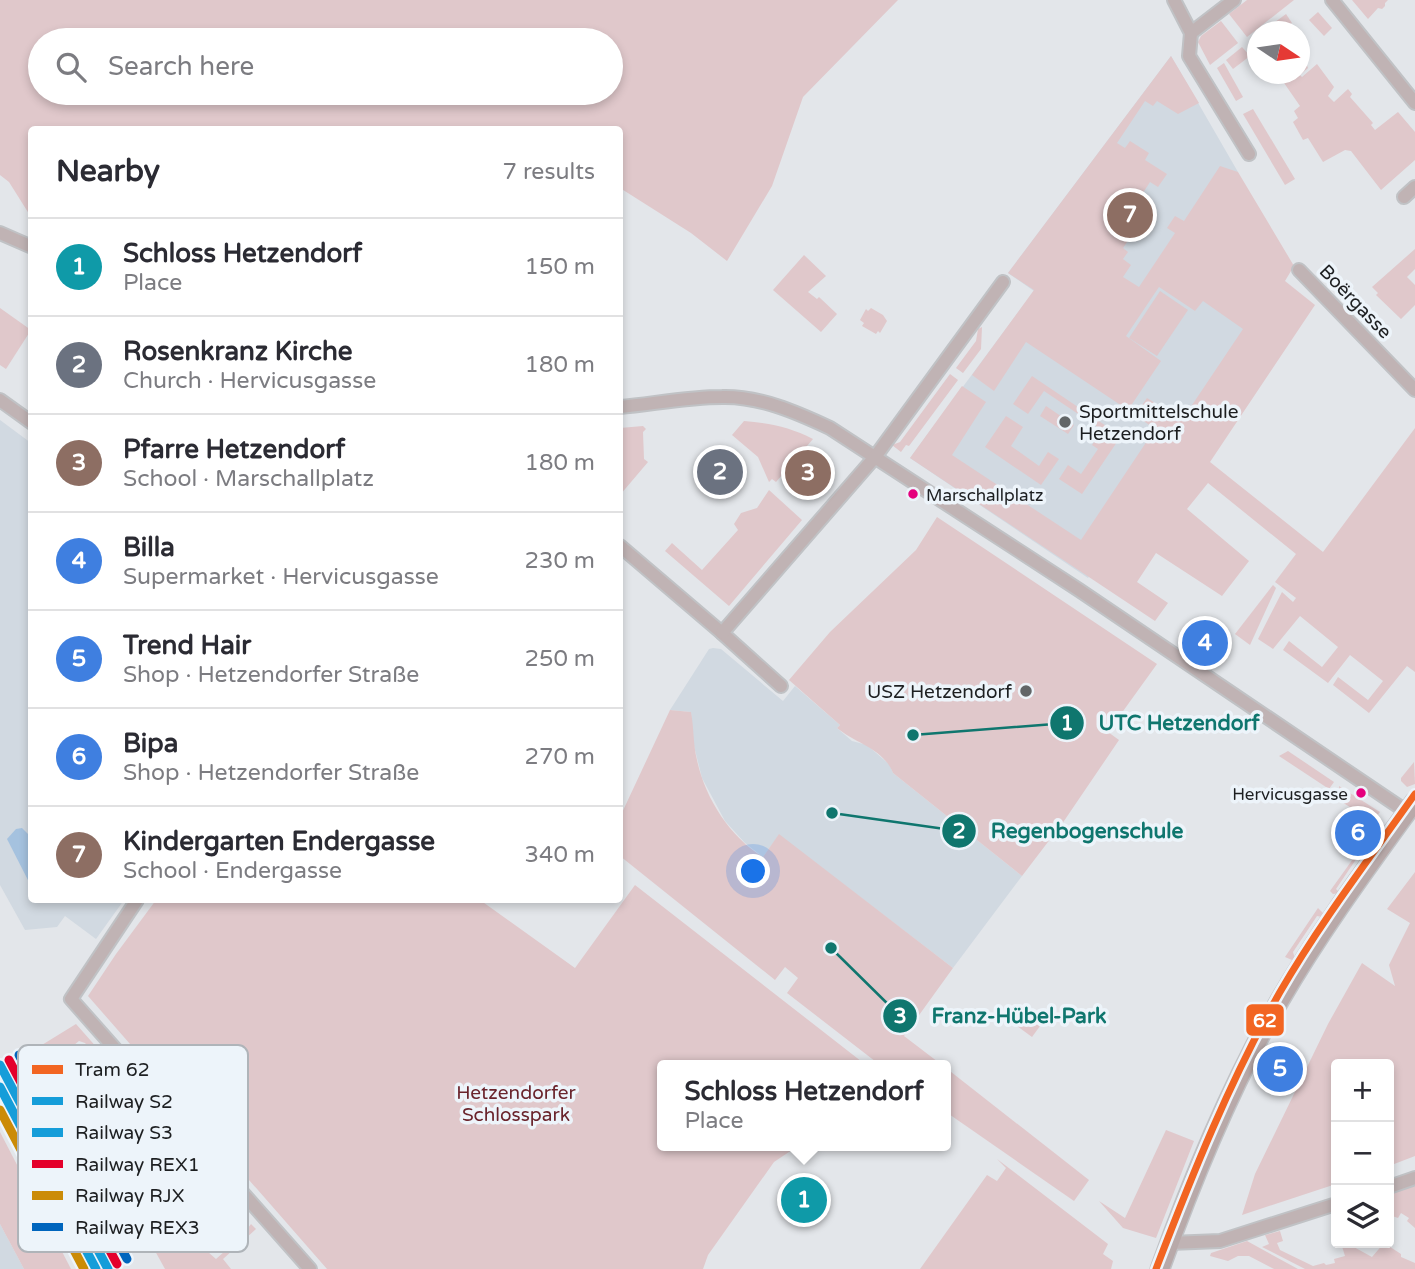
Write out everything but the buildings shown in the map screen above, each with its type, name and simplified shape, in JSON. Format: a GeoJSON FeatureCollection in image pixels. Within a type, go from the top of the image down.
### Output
{"type":"FeatureCollection","features":[{"type":"Feature","properties":{"kind":"main road"},"geometry":{"type":"LineString","coordinates":[[1160,1269],[1218,1126],[1270,1018],[1314,944],[1411,806]]}},
{"type":"Feature","properties":{"kind":"street"},"geometry":{"type":"LineString","coordinates":[[1174,0],[1191,33],[1189,56],[1249,155]]}},
{"type":"Feature","properties":{"kind":"street"},"geometry":{"type":"LineString","coordinates":[[1191,33],[1234,0]]}},
{"type":"Feature","properties":{"kind":"street"},"geometry":{"type":"LineString","coordinates":[[1332,0],[1415,103]]}},
{"type":"Feature","properties":{"kind":"street"},"geometry":{"type":"LineString","coordinates":[[1404,197],[1415,187]]}},
{"type":"Feature","properties":{"kind":"street"},"geometry":{"type":"LineString","coordinates":[[0,233],[28,245]]}},
{"type":"Feature","properties":{"kind":"street","name":"Boërgasse"},"geometry":{"type":"LineString","coordinates":[[1299,270],[1415,390]]}},
{"type":"Feature","properties":{"kind":"street"},"geometry":{"type":"LineString","coordinates":[[722,633],[875,457],[1003,282]]}},
{"type":"Feature","properties":{"kind":"street"},"geometry":{"type":"LineString","coordinates":[[623,407],[723,397],[793,411],[830,428],[1411,806]]}},
{"type":"Feature","properties":{"kind":"street"},"geometry":{"type":"LineString","coordinates":[[0,400],[28,420]]}},
{"type":"Feature","properties":{"kind":"street"},"geometry":{"type":"LineString","coordinates":[[623,549],[781,686]]}},
{"type":"Feature","properties":{"kind":"street"},"geometry":{"type":"LineString","coordinates":[[112,1045],[71,999],[135,903]]}},
{"type":"Feature","properties":{"kind":"street"},"geometry":{"type":"LineString","coordinates":[[1394,1185],[1415,1178]]}},
{"type":"Feature","properties":{"kind":"street"},"geometry":{"type":"LineString","coordinates":[[248,1199],[310,1269]]}},
{"type":"Feature","properties":{"kind":"street"},"geometry":{"type":"LineString","coordinates":[[1170,1243],[1220,1241],[1331,1206]]}},
{"type":"Feature","properties":{"kind":"shaded area","name":"Sportmittelschule Hetzendorf"},"geometry":{"type":"Polygon","coordinates":[[[1171,56],[1238,172],[1178,258],[1259,327],[1088,578],[910,458],[1034,291],[1008,273],[1171,56]]]}},
{"type":"Feature","properties":{"kind":"shaded area"},"geometry":{"type":"Polygon","coordinates":[[[0,420],[28,441],[28,903],[122,903],[96,939],[65,916],[57,927],[25,930],[0,885],[0,420]]]}},
{"type":"Feature","properties":{"kind":"shaded area"},"geometry":{"type":"Polygon","coordinates":[[[709,649],[721,649],[783,701],[795,686],[840,725],[837,728],[852,741],[867,745],[890,765],[893,773],[1022,876],[953,968],[779,835],[763,857],[745,843],[725,821],[702,778],[693,742],[691,712],[670,710],[709,649]]]}},
{"type":"Feature","properties":{"kind":"shaded area"},"geometry":{"type":"Polygon","coordinates":[[[0,1224],[24,1269],[0,1269],[0,1224]]]}},
{"type":"Feature","properties":{"kind":"green space"},"geometry":{"type":"Polygon","coordinates":[[[0,0],[898,0],[803,97],[772,186],[727,261],[691,233],[623,190],[623,126],[28,126],[28,212],[9,182],[0,175],[0,0]]]}},
{"type":"Feature","properties":{"kind":"green space"},"geometry":{"type":"Polygon","coordinates":[[[1247,0],[1294,0],[1267,21],[1247,21],[1247,37],[1229,14],[1247,0]]]}},
{"type":"Feature","properties":{"kind":"green space"},"geometry":{"type":"Polygon","coordinates":[[[1352,0],[1388,0],[1382,9],[1378,8],[1368,19],[1352,0]]]}},
{"type":"Feature","properties":{"kind":"green space"},"geometry":{"type":"Polygon","coordinates":[[[1318,12],[1332,28],[1324,36],[1309,20],[1318,12]]]}},
{"type":"Feature","properties":{"kind":"green space"},"geometry":{"type":"Polygon","coordinates":[[[1286,14],[1291,21],[1277,21],[1286,14]]]}},
{"type":"Feature","properties":{"kind":"green space"},"geometry":{"type":"Polygon","coordinates":[[[1221,21],[1238,43],[1210,65],[1198,42],[1201,36],[1221,21]]]}},
{"type":"Feature","properties":{"kind":"green space"},"geometry":{"type":"Polygon","coordinates":[[[1242,47],[1247,53],[1247,58],[1233,69],[1226,60],[1242,47]]]}},
{"type":"Feature","properties":{"kind":"green space"},"geometry":{"type":"Polygon","coordinates":[[[1171,56],[1199,103],[1178,114],[1157,101],[1153,106],[1145,101],[1117,143],[1125,148],[1130,141],[1149,153],[1145,160],[1167,174],[1158,187],[1150,182],[1139,199],[1147,205],[1139,216],[1131,211],[1119,228],[1131,236],[1123,248],[1128,252],[1123,259],[1131,265],[1123,277],[1139,287],[1175,233],[1167,228],[1175,216],[1184,221],[1220,166],[1238,172],[1294,266],[1285,281],[1315,305],[1210,462],[1323,552],[1415,428],[1415,672],[1407,666],[1369,713],[1333,685],[1338,677],[1368,700],[1383,681],[1350,655],[1328,683],[1283,650],[1289,641],[1322,667],[1338,647],[1300,616],[1273,649],[1258,639],[1282,592],[1293,602],[1296,598],[1275,582],[1296,554],[1208,483],[1187,509],[1249,561],[1222,596],[1156,553],[1137,582],[1168,603],[1155,621],[910,458],[962,386],[986,402],[952,455],[1081,540],[1155,429],[1135,415],[1147,398],[1182,420],[1243,329],[1203,301],[1195,311],[1159,287],[1126,336],[1161,361],[1128,410],[1026,342],[994,391],[972,375],[1034,290],[1008,273],[1171,56]]]}},
{"type":"Feature","properties":{"kind":"green space"},"geometry":{"type":"Polygon","coordinates":[[[1224,63],[1243,97],[1236,101],[1217,68],[1224,63]]]}},
{"type":"Feature","properties":{"kind":"green space"},"geometry":{"type":"Polygon","coordinates":[[[1317,64],[1334,87],[1328,96],[1334,102],[1348,89],[1352,94],[1350,97],[1373,123],[1371,125],[1375,130],[1398,112],[1415,132],[1415,160],[1381,190],[1351,151],[1345,150],[1323,162],[1308,138],[1303,140],[1293,122],[1298,118],[1294,111],[1300,106],[1285,84],[1310,84],[1310,70],[1317,64]]]}},
{"type":"Feature","properties":{"kind":"green space"},"geometry":{"type":"Polygon","coordinates":[[[1253,109],[1295,179],[1285,185],[1243,114],[1253,109]]]}},
{"type":"Feature","properties":{"kind":"green space"},"geometry":{"type":"Polygon","coordinates":[[[1415,249],[1415,269],[1407,277],[1415,285],[1415,305],[1401,319],[1376,295],[1378,293],[1372,287],[1415,249]]]}},
{"type":"Feature","properties":{"kind":"green space"},"geometry":{"type":"Polygon","coordinates":[[[804,255],[826,276],[808,292],[817,299],[819,297],[837,314],[821,332],[773,290],[804,255]]]}},
{"type":"Feature","properties":{"kind":"green space"},"geometry":{"type":"Polygon","coordinates":[[[1160,291],[1188,310],[1157,356],[1129,338],[1160,291]]]}},
{"type":"Feature","properties":{"kind":"green space"},"geometry":{"type":"Polygon","coordinates":[[[0,308],[28,328],[28,335],[6,369],[0,365],[0,308]]]}},
{"type":"Feature","properties":{"kind":"green space"},"geometry":{"type":"Polygon","coordinates":[[[871,308],[883,315],[887,321],[880,333],[878,331],[876,334],[862,326],[864,323],[860,320],[866,309],[868,311],[871,308]]]}},
{"type":"Feature","properties":{"kind":"green space"},"geometry":{"type":"Polygon","coordinates":[[[982,327],[981,349],[963,373],[956,368],[976,341],[978,329],[982,327]]]}},
{"type":"Feature","properties":{"kind":"green space"},"geometry":{"type":"Polygon","coordinates":[[[950,374],[958,380],[909,446],[906,445],[901,452],[892,445],[900,442],[950,374]]]}},
{"type":"Feature","properties":{"kind":"green space"},"geometry":{"type":"Polygon","coordinates":[[[1032,376],[1121,436],[1082,494],[1059,479],[1068,465],[1081,474],[1098,449],[1092,445],[1102,430],[1044,391],[1028,414],[1013,404],[1032,376]]]}},
{"type":"Feature","properties":{"kind":"green space"},"geometry":{"type":"Polygon","coordinates":[[[1046,406],[1074,425],[1068,434],[1040,416],[1046,406]]]}},
{"type":"Feature","properties":{"kind":"green space"},"geometry":{"type":"Polygon","coordinates":[[[1006,416],[1023,427],[1011,446],[1039,466],[1048,452],[1059,459],[1041,485],[985,447],[1006,416]]]}},
{"type":"Feature","properties":{"kind":"green space"},"geometry":{"type":"Polygon","coordinates":[[[744,421],[779,426],[813,439],[776,482],[772,479],[769,482],[758,457],[732,435],[744,421]]]}},
{"type":"Feature","properties":{"kind":"green space"},"geometry":{"type":"Polygon","coordinates":[[[643,426],[646,429],[643,432],[644,459],[648,462],[623,491],[623,428],[643,426]]]}},
{"type":"Feature","properties":{"kind":"green space"},"geometry":{"type":"Polygon","coordinates":[[[769,490],[802,520],[729,606],[665,551],[672,543],[702,570],[738,530],[734,524],[741,513],[757,508],[769,490]]]}},
{"type":"Feature","properties":{"kind":"green space","name":"USZ Hetzendorf"},"geometry":{"type":"Polygon","coordinates":[[[937,517],[1157,664],[1108,732],[1119,740],[1064,821],[1022,876],[893,773],[876,752],[837,728],[840,725],[789,680],[830,632],[916,550],[937,517]]]}},
{"type":"Feature","properties":{"kind":"green space"},"geometry":{"type":"Polygon","coordinates":[[[1273,585],[1276,588],[1250,645],[1235,634],[1273,585]]]}},
{"type":"Feature","properties":{"kind":"green space"},"geometry":{"type":"Polygon","coordinates":[[[670,710],[691,712],[696,754],[706,788],[721,815],[740,839],[763,857],[779,834],[953,968],[904,1036],[935,1060],[874,1060],[787,993],[798,978],[785,967],[775,980],[623,858],[623,811],[670,710]]]}},
{"type":"Feature","properties":{"kind":"green space"},"geometry":{"type":"Polygon","coordinates":[[[1288,751],[1334,782],[1329,789],[1279,756],[1288,751]]]}},
{"type":"Feature","properties":{"kind":"green space"},"geometry":{"type":"Polygon","coordinates":[[[1414,762],[1415,784],[1407,787],[1401,778],[1414,762]]]}},
{"type":"Feature","properties":{"kind":"green space"},"geometry":{"type":"Polygon","coordinates":[[[1339,786],[1380,812],[1373,821],[1340,801],[1339,786]]]}},
{"type":"Feature","properties":{"kind":"green space"},"geometry":{"type":"Polygon","coordinates":[[[1367,843],[1336,889],[1340,893],[1333,894],[1330,891],[1367,843]]]}},
{"type":"Feature","properties":{"kind":"green space"},"geometry":{"type":"Polygon","coordinates":[[[1415,872],[1415,1156],[1394,1164],[1394,1059],[1331,1059],[1331,1186],[1242,1215],[1255,1174],[1328,1024],[1362,963],[1395,986],[1389,965],[1410,923],[1387,909],[1415,872]]]}},
{"type":"Feature","properties":{"kind":"green space","name":"Hetzendorfer Schlosspark"},"geometry":{"type":"Polygon","coordinates":[[[635,885],[860,1060],[657,1060],[657,1151],[790,1151],[774,1162],[708,1255],[703,1269],[327,1269],[248,1179],[248,1045],[131,1045],[88,996],[154,903],[484,903],[575,968],[635,885]]]}},
{"type":"Feature","properties":{"kind":"green space"},"geometry":{"type":"Polygon","coordinates":[[[1318,908],[1324,914],[1322,917],[1317,916],[1293,952],[1295,959],[1285,957],[1318,908]]]}},
{"type":"Feature","properties":{"kind":"green space"},"geometry":{"type":"Polygon","coordinates":[[[1022,1006],[1043,1022],[1032,1037],[1010,1021],[1022,1006]]]}},
{"type":"Feature","properties":{"kind":"green space"},"geometry":{"type":"Polygon","coordinates":[[[76,1024],[95,1045],[79,1041],[74,1045],[42,1045],[76,1024]]]}},
{"type":"Feature","properties":{"kind":"green space"},"geometry":{"type":"Polygon","coordinates":[[[951,1072],[1089,1180],[1074,1201],[951,1115],[951,1072]]]}},
{"type":"Feature","properties":{"kind":"green space"},"geometry":{"type":"Polygon","coordinates":[[[1166,1130],[1194,1141],[1156,1238],[1123,1228],[1099,1201],[1125,1218],[1166,1130]]]}},
{"type":"Feature","properties":{"kind":"green space"},"geometry":{"type":"Polygon","coordinates":[[[0,1132],[18,1167],[18,1252],[62,1252],[71,1269],[24,1269],[0,1224],[0,1132]]]}},
{"type":"Feature","properties":{"kind":"green space"},"geometry":{"type":"Polygon","coordinates":[[[997,1159],[1108,1244],[1103,1254],[1113,1261],[1111,1269],[920,1269],[987,1175],[997,1181],[1006,1168],[997,1159]]]}},
{"type":"Feature","properties":{"kind":"green space"},"geometry":{"type":"Polygon","coordinates":[[[1415,1186],[1415,1228],[1407,1221],[1409,1218],[1401,1213],[1398,1218],[1394,1217],[1394,1192],[1415,1186]]]}},
{"type":"Feature","properties":{"kind":"green space"},"geometry":{"type":"Polygon","coordinates":[[[251,1224],[256,1229],[248,1236],[251,1224]]]}},
{"type":"Feature","properties":{"kind":"green space"},"geometry":{"type":"Polygon","coordinates":[[[1280,1231],[1283,1241],[1277,1243],[1280,1250],[1313,1266],[1335,1263],[1334,1259],[1345,1256],[1343,1248],[1356,1248],[1372,1257],[1380,1248],[1392,1248],[1401,1254],[1401,1257],[1415,1263],[1415,1269],[1305,1269],[1262,1247],[1269,1244],[1265,1235],[1280,1231]]]}},
{"type":"Feature","properties":{"kind":"green space"},"geometry":{"type":"Polygon","coordinates":[[[1247,1241],[1298,1269],[1274,1269],[1249,1256],[1238,1256],[1228,1261],[1210,1256],[1211,1253],[1247,1241]]]}},
{"type":"Feature","properties":{"kind":"green space"},"geometry":{"type":"Polygon","coordinates":[[[156,1252],[208,1252],[216,1259],[224,1252],[231,1252],[223,1259],[231,1269],[165,1269],[156,1252]]]}},
{"type":"Feature","properties":{"kind":"water"},"geometry":{"type":"Polygon","coordinates":[[[22,828],[28,834],[28,880],[7,839],[16,829],[22,828]]]}},
{"type":"Feature","properties":{"kind":"tram line","name":"62"},"geometry":{"type":"LineString","coordinates":[[1156,1269],[1213,1128],[1262,1025],[1311,941],[1415,794]]}},
{"type":"Feature","properties":{"kind":"rail line","name":"REX1"},"geometry":{"type":"LineString","coordinates":[[9,1060],[18,1077]]}},
{"type":"Feature","properties":{"kind":"rail line","name":"S2"},"geometry":{"type":"LineString","coordinates":[[0,1065],[18,1099]]}},
{"type":"Feature","properties":{"kind":"rail line","name":"S3"},"geometry":{"type":"LineString","coordinates":[[0,1087],[18,1121]]}},
{"type":"Feature","properties":{"kind":"rail line","name":"RJX"},"geometry":{"type":"LineString","coordinates":[[0,1110],[18,1144]]}},
{"type":"Feature","properties":{"kind":"rail line","name":"RJX"},"geometry":{"type":"LineString","coordinates":[[75,1252],[84,1269]]}},
{"type":"Feature","properties":{"kind":"rail line","name":"S3"},"geometry":{"type":"LineString","coordinates":[[87,1252],[96,1269]]}},
{"type":"Feature","properties":{"kind":"rail line","name":"S2"},"geometry":{"type":"LineString","coordinates":[[99,1252],[108,1269]]}},
{"type":"Feature","properties":{"kind":"rail line","name":"REX1"},"geometry":{"type":"LineString","coordinates":[[111,1252],[117,1264]]}},
{"type":"Feature","properties":{"kind":"rail line","name":"REX3"},"geometry":{"type":"LineString","coordinates":[[123,1252],[127,1259]]}},
{"type":"Feature","properties":{"kind":"place","name":"Kindergarten Endergasse"},"geometry":{"type":"Point","coordinates":[1130,215]}},
{"type":"Feature","properties":{"kind":"place","name":"Sportmittelschule Hetzendorf"},"geometry":{"type":"Point","coordinates":[1065,422]}},
{"type":"Feature","properties":{"kind":"place","name":"Rosenkranz Kirche"},"geometry":{"type":"Point","coordinates":[720,472]}},
{"type":"Feature","properties":{"kind":"place","name":"Pfarre Hetzendorf"},"geometry":{"type":"Point","coordinates":[808,473]}},
{"type":"Feature","properties":{"kind":"place","name":"Marschallplatz"},"geometry":{"type":"Point","coordinates":[913,494]}},
{"type":"Feature","properties":{"kind":"place","name":"Billa"},"geometry":{"type":"Point","coordinates":[1205,643]}},
{"type":"Feature","properties":{"kind":"place","name":"USZ Hetzendorf"},"geometry":{"type":"Point","coordinates":[1026,691]}},
{"type":"Feature","properties":{"kind":"place","name":"UTC Hetzendorf"},"geometry":{"type":"Point","coordinates":[913,735]}},
{"type":"Feature","properties":{"kind":"place","name":"Hervicusgasse"},"geometry":{"type":"Point","coordinates":[1361,793]}},
{"type":"Feature","properties":{"kind":"place","name":"Regenbogenschule"},"geometry":{"type":"Point","coordinates":[832,813]}},
{"type":"Feature","properties":{"kind":"place","name":"Bipa"},"geometry":{"type":"Point","coordinates":[1358,833]}},
{"type":"Feature","properties":{"kind":"place","name":"Franz-Hübel-Park"},"geometry":{"type":"Point","coordinates":[831,948]}},
{"type":"Feature","properties":{"kind":"place","name":"Trend Hair"},"geometry":{"type":"Point","coordinates":[1280,1069]}},
{"type":"Feature","properties":{"kind":"place","name":"Schloss Hetzendorf"},"geometry":{"type":"Point","coordinates":[804,1200]}}]}
